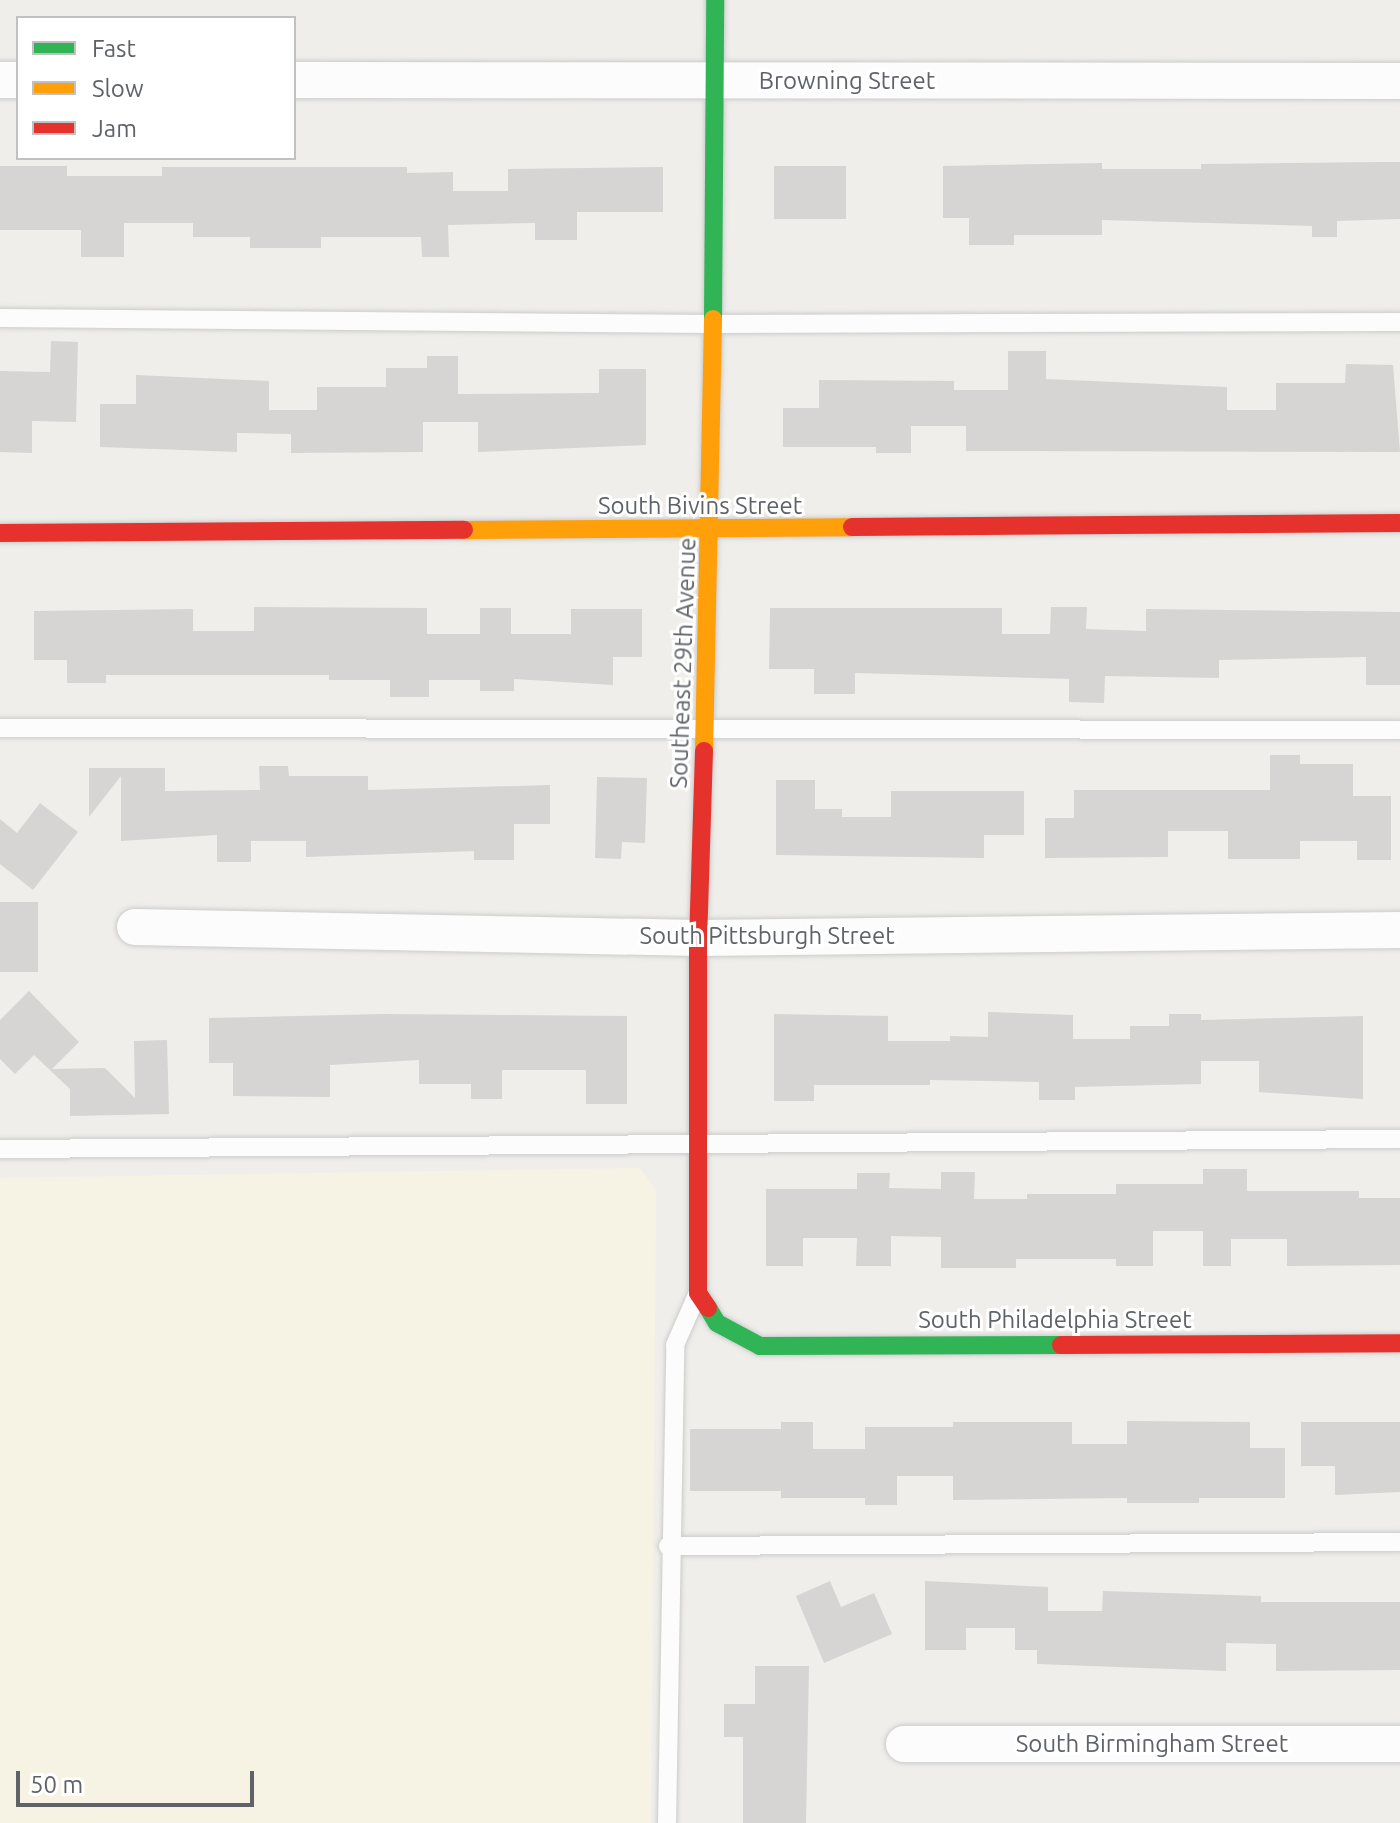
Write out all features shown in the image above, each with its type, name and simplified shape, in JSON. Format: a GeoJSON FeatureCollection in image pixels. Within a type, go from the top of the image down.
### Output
{"type":"FeatureCollection","features":[{"type":"Feature","properties":{"kind":"street","name":"Southeast 29th Avenue"},"geometry":{"type":"LineString","coordinates":[[698,1293],[698,938],[712,530],[715,0]]}},
{"type":"Feature","properties":{"kind":"street","name":"Browning Street"},"geometry":{"type":"LineString","coordinates":[[296,80],[1400,81]]}},
{"type":"Feature","properties":{"kind":"street","name":"South Bivins Street"},"geometry":{"type":"LineString","coordinates":[[0,533],[1400,523]]}},
{"type":"Feature","properties":{"kind":"street","name":"South Pittsburgh Street"},"geometry":{"type":"LineString","coordinates":[[135,927],[698,938],[1400,930]]}},
{"type":"Feature","properties":{"kind":"street","name":"South Philadelphia Street"},"geometry":{"type":"LineString","coordinates":[[698,1293],[717,1323],[760,1346],[1400,1343]]}},
{"type":"Feature","properties":{"kind":"street","name":"South Birmingham Street"},"geometry":{"type":"LineString","coordinates":[[904,1744],[1400,1744]]}},
{"type":"Feature","properties":{"kind":"lane"},"geometry":{"type":"LineString","coordinates":[[0,318],[713,324],[1400,322]]}},
{"type":"Feature","properties":{"kind":"lane"},"geometry":{"type":"LineString","coordinates":[[0,728],[1400,730]]}},
{"type":"Feature","properties":{"kind":"lane"},"geometry":{"type":"LineString","coordinates":[[0,1149],[1400,1139]]}},
{"type":"Feature","properties":{"kind":"lane"},"geometry":{"type":"LineString","coordinates":[[667,1823],[668,1546],[675,1345],[698,1293]]}},
{"type":"Feature","properties":{"kind":"lane"},"geometry":{"type":"LineString","coordinates":[[668,1546],[1400,1542]]}},
{"type":"Feature","properties":{"kind":"shaded area"},"geometry":{"type":"Polygon","coordinates":[[[640,1168],[656,1190],[651,1823],[0,1823],[0,1178],[640,1168]]]}},
{"type":"Feature","properties":{"kind":"building"},"geometry":{"type":"Polygon","coordinates":[[[1400,162],[1400,219],[1337,221],[1337,237],[1312,237],[1312,226],[1102,220],[1102,235],[1014,235],[1014,245],[969,245],[969,218],[943,218],[943,166],[1102,163],[1102,169],[1201,169],[1201,164],[1400,162]]]}},
{"type":"Feature","properties":{"kind":"building"},"geometry":{"type":"Polygon","coordinates":[[[0,166],[67,166],[67,176],[162,176],[162,167],[407,167],[407,173],[453,172],[453,191],[508,191],[508,169],[663,167],[663,212],[577,212],[577,240],[535,240],[535,223],[448,225],[449,257],[422,257],[421,237],[321,237],[321,248],[250,248],[250,237],[193,237],[193,223],[124,223],[124,257],[81,257],[81,230],[0,230],[0,166]]]}},
{"type":"Feature","properties":{"kind":"building"},"geometry":{"type":"Polygon","coordinates":[[[774,166],[846,166],[846,219],[774,219],[774,166]]]}},
{"type":"Feature","properties":{"kind":"building"},"geometry":{"type":"Polygon","coordinates":[[[51,341],[78,342],[76,422],[32,421],[32,453],[0,452],[0,371],[50,372],[51,341]]]}},
{"type":"Feature","properties":{"kind":"building"},"geometry":{"type":"Polygon","coordinates":[[[1008,351],[1046,351],[1046,379],[1227,387],[1227,410],[1276,410],[1276,383],[1345,383],[1346,364],[1393,365],[1400,452],[966,451],[966,426],[911,426],[911,453],[876,453],[876,447],[783,447],[783,408],[819,408],[819,380],[954,381],[954,390],[1008,390],[1008,351]]]}},
{"type":"Feature","properties":{"kind":"building"},"geometry":{"type":"Polygon","coordinates":[[[427,356],[458,356],[458,394],[599,393],[599,369],[646,369],[646,445],[478,452],[478,422],[423,422],[423,452],[291,453],[291,434],[237,433],[237,452],[100,447],[100,404],[136,404],[136,375],[269,381],[269,410],[317,410],[317,387],[386,387],[386,368],[427,368],[427,356]]]}},
{"type":"Feature","properties":{"kind":"building"},"geometry":{"type":"Polygon","coordinates":[[[254,607],[427,608],[427,634],[480,634],[480,608],[511,608],[511,634],[571,634],[571,609],[642,609],[642,657],[613,657],[613,685],[514,679],[514,691],[480,691],[480,680],[429,680],[429,697],[390,697],[390,680],[329,680],[329,675],[106,675],[106,683],[67,683],[67,660],[34,660],[34,611],[193,609],[193,631],[254,631],[254,607]]]}},
{"type":"Feature","properties":{"kind":"building"},"geometry":{"type":"Polygon","coordinates":[[[1051,607],[1087,607],[1086,629],[1146,631],[1146,609],[1400,612],[1400,685],[1366,685],[1366,657],[1219,660],[1219,678],[1105,676],[1104,703],[1069,702],[1069,679],[855,673],[855,694],[814,694],[814,669],[769,669],[770,608],[1002,608],[1002,634],[1050,634],[1051,607]]]}},
{"type":"Feature","properties":{"kind":"building"},"geometry":{"type":"Polygon","coordinates":[[[1270,755],[1300,755],[1300,764],[1353,764],[1353,796],[1391,796],[1391,860],[1357,860],[1357,841],[1300,841],[1300,859],[1228,859],[1228,831],[1168,831],[1168,857],[1045,858],[1045,818],[1074,818],[1074,790],[1270,790],[1270,755]]]}},
{"type":"Feature","properties":{"kind":"building"},"geometry":{"type":"Polygon","coordinates":[[[259,766],[288,766],[289,776],[368,776],[368,790],[550,785],[550,824],[514,824],[514,860],[474,860],[474,851],[306,857],[306,841],[251,841],[251,862],[217,862],[217,835],[121,841],[121,776],[89,817],[89,768],[165,768],[165,791],[260,790],[259,766]]]}},
{"type":"Feature","properties":{"kind":"building"},"geometry":{"type":"Polygon","coordinates":[[[597,777],[647,778],[645,843],[622,842],[621,859],[595,858],[597,777]]]}},
{"type":"Feature","properties":{"kind":"building"},"geometry":{"type":"Polygon","coordinates":[[[776,780],[815,780],[815,809],[842,809],[842,817],[891,817],[891,791],[1024,791],[1024,835],[984,835],[984,858],[776,855],[776,780]]]}},
{"type":"Feature","properties":{"kind":"building"},"geometry":{"type":"Polygon","coordinates":[[[40,803],[78,832],[33,890],[0,864],[0,819],[17,833],[40,803]]]}},
{"type":"Feature","properties":{"kind":"building"},"geometry":{"type":"Polygon","coordinates":[[[0,902],[38,902],[38,972],[0,972],[0,902]]]}},
{"type":"Feature","properties":{"kind":"building"},"geometry":{"type":"Polygon","coordinates":[[[29,991],[79,1042],[52,1069],[105,1068],[135,1098],[134,1041],[167,1040],[169,1114],[70,1116],[70,1089],[34,1055],[15,1074],[0,1059],[0,1020],[29,991]]]}},
{"type":"Feature","properties":{"kind":"building"},"geometry":{"type":"Polygon","coordinates":[[[988,1012],[1073,1015],[1073,1039],[1130,1039],[1130,1026],[1169,1026],[1169,1014],[1201,1014],[1201,1020],[1363,1016],[1363,1099],[1259,1092],[1259,1061],[1201,1061],[1201,1084],[1075,1087],[1075,1100],[1039,1100],[1039,1082],[930,1080],[930,1085],[814,1085],[814,1101],[774,1101],[774,1014],[888,1016],[888,1041],[950,1041],[950,1036],[988,1037],[988,1012]]]}},
{"type":"Feature","properties":{"kind":"building"},"geometry":{"type":"Polygon","coordinates":[[[383,1014],[627,1016],[627,1104],[586,1104],[586,1070],[502,1070],[502,1099],[471,1099],[471,1084],[419,1084],[419,1060],[330,1065],[330,1097],[233,1096],[233,1063],[209,1063],[209,1018],[383,1014]]]}},
{"type":"Feature","properties":{"kind":"building"},"geometry":{"type":"Polygon","coordinates":[[[1203,1169],[1247,1169],[1247,1191],[1359,1191],[1359,1198],[1400,1198],[1400,1265],[1287,1266],[1287,1239],[1231,1239],[1231,1266],[1203,1266],[1203,1231],[1153,1231],[1153,1266],[1116,1266],[1116,1259],[1016,1259],[1016,1268],[941,1268],[941,1237],[891,1236],[891,1266],[856,1266],[857,1238],[803,1238],[803,1266],[766,1266],[766,1189],[857,1189],[857,1173],[890,1173],[889,1188],[941,1189],[941,1172],[975,1172],[974,1199],[1027,1199],[1027,1194],[1116,1194],[1116,1184],[1203,1184],[1203,1169]]]}},
{"type":"Feature","properties":{"kind":"building"},"geometry":{"type":"Polygon","coordinates":[[[1127,1421],[1250,1422],[1250,1448],[1285,1448],[1285,1498],[1199,1498],[1199,1503],[1127,1503],[1127,1498],[953,1500],[953,1476],[897,1476],[897,1505],[865,1505],[865,1498],[781,1498],[781,1491],[690,1491],[690,1429],[781,1429],[781,1422],[813,1422],[813,1449],[865,1449],[865,1427],[953,1427],[953,1422],[1072,1422],[1072,1444],[1127,1444],[1127,1421]]]}},
{"type":"Feature","properties":{"kind":"building"},"geometry":{"type":"Polygon","coordinates":[[[1301,1422],[1400,1422],[1400,1492],[1335,1495],[1335,1466],[1301,1466],[1301,1422]]]}},
{"type":"Feature","properties":{"kind":"building"},"geometry":{"type":"Polygon","coordinates":[[[830,1581],[841,1607],[874,1593],[892,1634],[824,1663],[796,1596],[830,1581]]]}},
{"type":"Feature","properties":{"kind":"building"},"geometry":{"type":"Polygon","coordinates":[[[925,1581],[1048,1587],[1048,1611],[1102,1611],[1103,1591],[1261,1596],[1261,1602],[1400,1602],[1400,1670],[1276,1671],[1276,1644],[1226,1643],[1226,1671],[1037,1664],[1037,1650],[1015,1650],[1015,1628],[966,1628],[966,1650],[925,1650],[925,1581]]]}},
{"type":"Feature","properties":{"kind":"building"},"geometry":{"type":"Polygon","coordinates":[[[755,1666],[809,1666],[806,1823],[743,1823],[743,1737],[724,1737],[724,1704],[755,1704],[755,1666]]]}},
{"type":"Feature","properties":{"kind":"traffic: fast"},"geometry":{"type":"LineString","coordinates":[[713,319],[715,0]]}},
{"type":"Feature","properties":{"kind":"traffic: fast"},"geometry":{"type":"LineString","coordinates":[[708,1308],[717,1323],[760,1346],[1061,1345]]}},
{"type":"Feature","properties":{"kind":"traffic: slow"},"geometry":{"type":"LineString","coordinates":[[704,751],[713,319]]}},
{"type":"Feature","properties":{"kind":"traffic: slow"},"geometry":{"type":"LineString","coordinates":[[464,530],[852,527]]}},
{"type":"Feature","properties":{"kind":"traffic: jam"},"geometry":{"type":"LineString","coordinates":[[852,527],[1400,523]]}},
{"type":"Feature","properties":{"kind":"traffic: jam"},"geometry":{"type":"LineString","coordinates":[[0,533],[464,530]]}},
{"type":"Feature","properties":{"kind":"traffic: jam"},"geometry":{"type":"LineString","coordinates":[[704,751],[698,938],[698,1293],[708,1308]]}},
{"type":"Feature","properties":{"kind":"traffic: jam"},"geometry":{"type":"LineString","coordinates":[[1061,1345],[1400,1343]]}}]}
